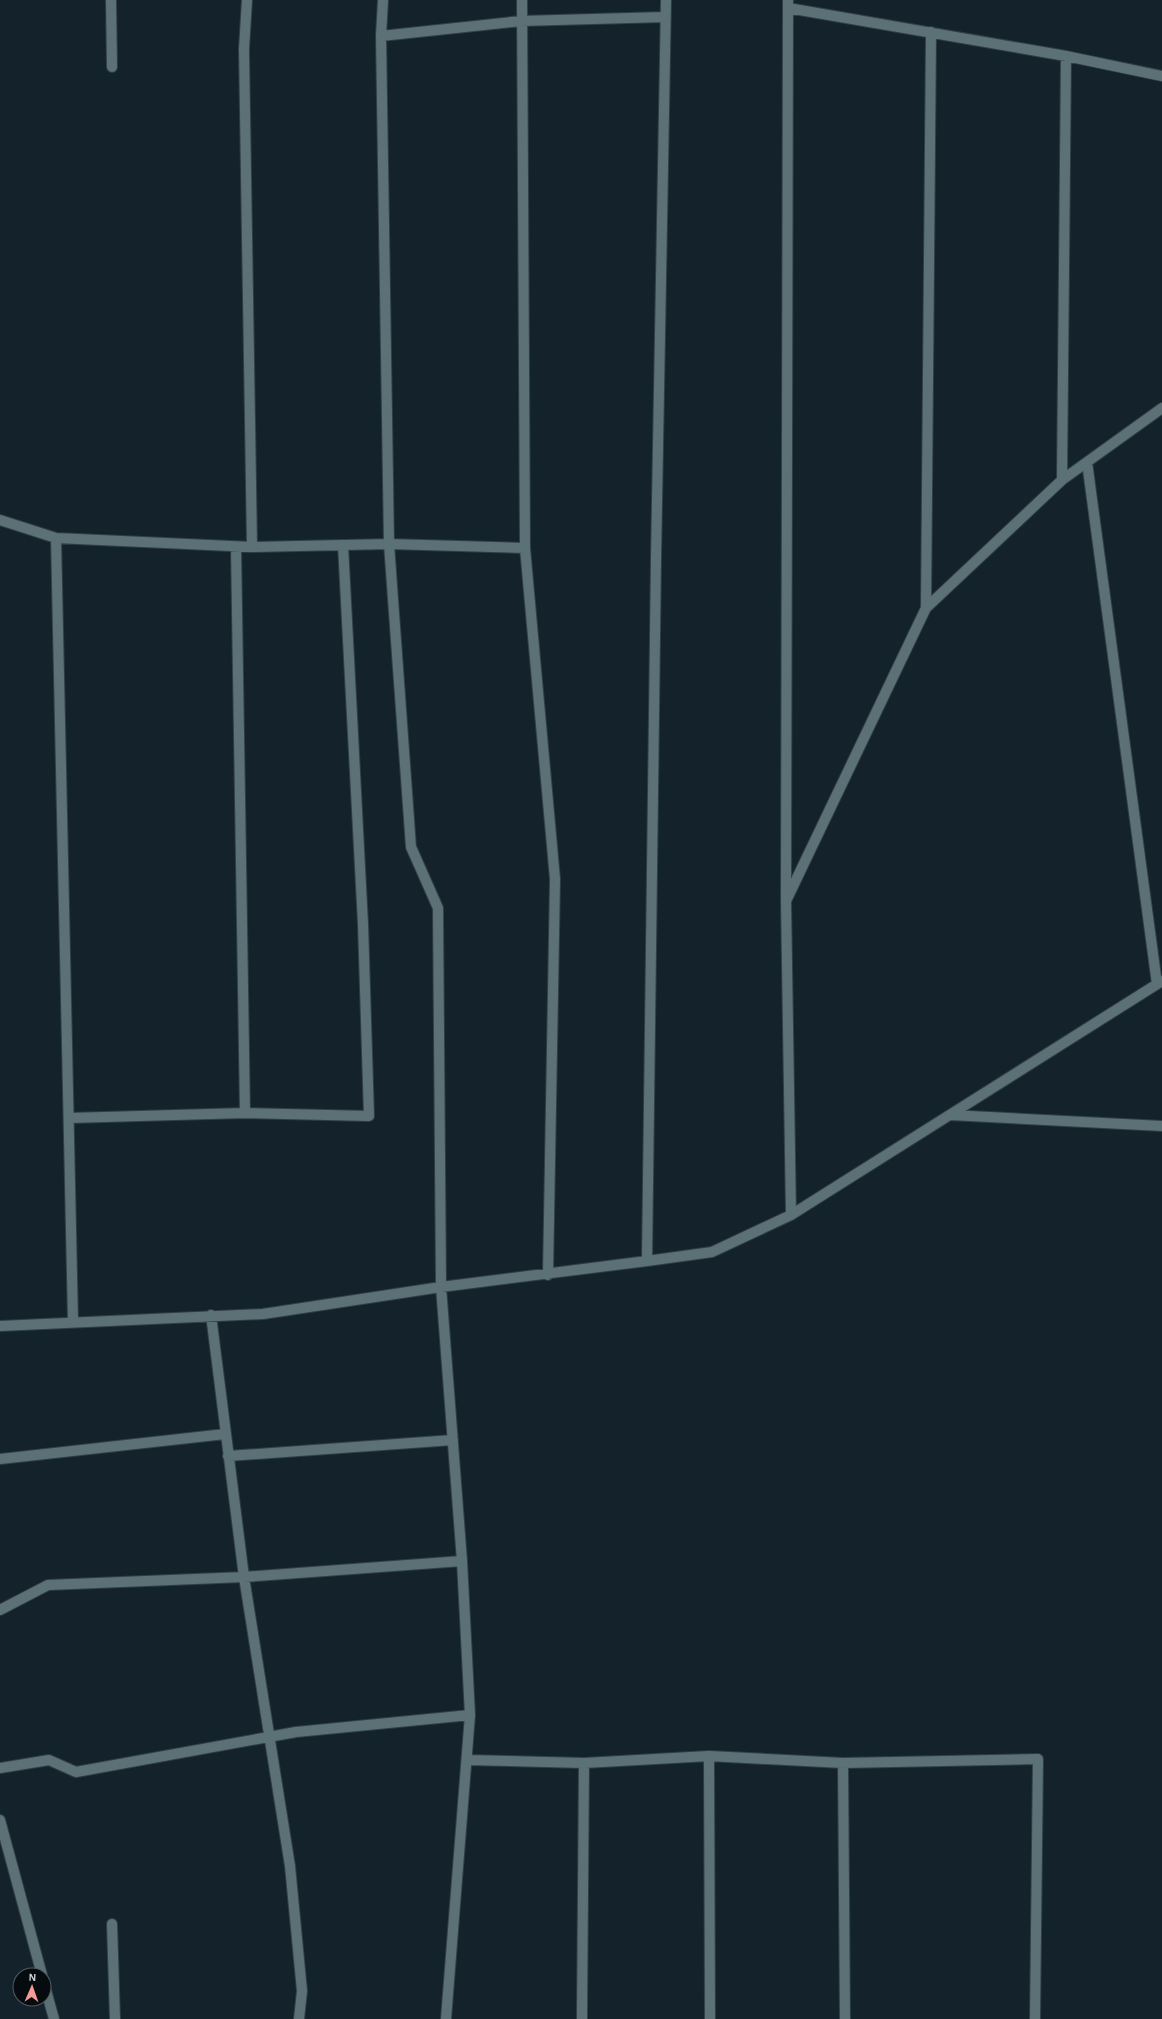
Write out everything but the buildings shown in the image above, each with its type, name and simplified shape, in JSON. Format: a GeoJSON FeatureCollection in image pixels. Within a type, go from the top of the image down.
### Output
{"type":"FeatureCollection","features":[{"type":"Feature","properties":{"kind":"street"},"geometry":{"type":"LineString","coordinates":[[111,0],[112,67]]}},
{"type":"Feature","properties":{"kind":"street"},"geometry":{"type":"LineString","coordinates":[[247,0],[244,49],[252,547]]}},
{"type":"Feature","properties":{"kind":"street"},"geometry":{"type":"LineString","coordinates":[[383,0],[381,36],[389,544],[411,847],[438,908],[441,1287],[462,1561],[470,1715],[446,2019]]}},
{"type":"Feature","properties":{"kind":"street"},"geometry":{"type":"LineString","coordinates":[[522,0],[525,548],[555,879],[548,1275]]}},
{"type":"Feature","properties":{"kind":"street"},"geometry":{"type":"LineString","coordinates":[[647,1261],[666,0]]}},
{"type":"Feature","properties":{"kind":"street"},"geometry":{"type":"LineString","coordinates":[[791,1214],[786,901],[788,4],[931,32],[1066,56],[1162,76]]}},
{"type":"Feature","properties":{"kind":"street"},"geometry":{"type":"LineString","coordinates":[[381,36],[521,20],[665,16]]}},
{"type":"Feature","properties":{"kind":"street"},"geometry":{"type":"LineString","coordinates":[[926,608],[931,32]]}},
{"type":"Feature","properties":{"kind":"street"},"geometry":{"type":"LineString","coordinates":[[1062,480],[1066,56]]}},
{"type":"Feature","properties":{"kind":"street"},"geometry":{"type":"LineString","coordinates":[[786,901],[926,608],[1062,480],[1162,408]]}},
{"type":"Feature","properties":{"kind":"street"},"geometry":{"type":"LineString","coordinates":[[0,1326],[263,1314],[441,1287],[548,1275],[712,1252],[791,1214],[1160,983],[1087,462]]}},
{"type":"Feature","properties":{"kind":"street"},"geometry":{"type":"LineString","coordinates":[[0,520],[56,538],[236,547],[389,544],[525,548]]}},
{"type":"Feature","properties":{"kind":"street"},"geometry":{"type":"LineString","coordinates":[[56,538],[73,1322]]}},
{"type":"Feature","properties":{"kind":"street"},"geometry":{"type":"LineString","coordinates":[[69,1118],[245,1113],[369,1116],[363,924],[343,545]]}},
{"type":"Feature","properties":{"kind":"street"},"geometry":{"type":"LineString","coordinates":[[236,547],[245,1113]]}},
{"type":"Feature","properties":{"kind":"street"},"geometry":{"type":"LineString","coordinates":[[950,1115],[1162,1126]]}},
{"type":"Feature","properties":{"kind":"street"},"geometry":{"type":"LineString","coordinates":[[211,1316],[244,1577],[268,1737],[290,1866],[302,1991],[299,2019]]}},
{"type":"Feature","properties":{"kind":"street"},"geometry":{"type":"LineString","coordinates":[[0,1459],[226,1434]]}},
{"type":"Feature","properties":{"kind":"street"},"geometry":{"type":"LineString","coordinates":[[228,1456],[453,1440]]}},
{"type":"Feature","properties":{"kind":"street"},"geometry":{"type":"LineString","coordinates":[[0,1610],[48,1585],[244,1577],[462,1561]]}},
{"type":"Feature","properties":{"kind":"street"},"geometry":{"type":"LineString","coordinates":[[0,1768],[49,1760],[76,1772],[296,1732],[470,1715]]}},
{"type":"Feature","properties":{"kind":"street"},"geometry":{"type":"LineString","coordinates":[[467,1760],[584,1763],[709,1756],[843,1763],[1038,1759],[1036,2019]]}},
{"type":"Feature","properties":{"kind":"street"},"geometry":{"type":"LineString","coordinates":[[709,1756],[710,2019]]}},
{"type":"Feature","properties":{"kind":"street"},"geometry":{"type":"LineString","coordinates":[[582,2019],[584,1763]]}},
{"type":"Feature","properties":{"kind":"street"},"geometry":{"type":"LineString","coordinates":[[843,1763],[845,2019]]}},
{"type":"Feature","properties":{"kind":"street"},"geometry":{"type":"LineString","coordinates":[[0,1820],[40,1967]]}},
{"type":"Feature","properties":{"kind":"street"},"geometry":{"type":"LineString","coordinates":[[112,1924],[115,2019]]}},
{"type":"Feature","properties":{"kind":"street"},"geometry":{"type":"LineString","coordinates":[[51,2007],[54,2019]]}}]}
